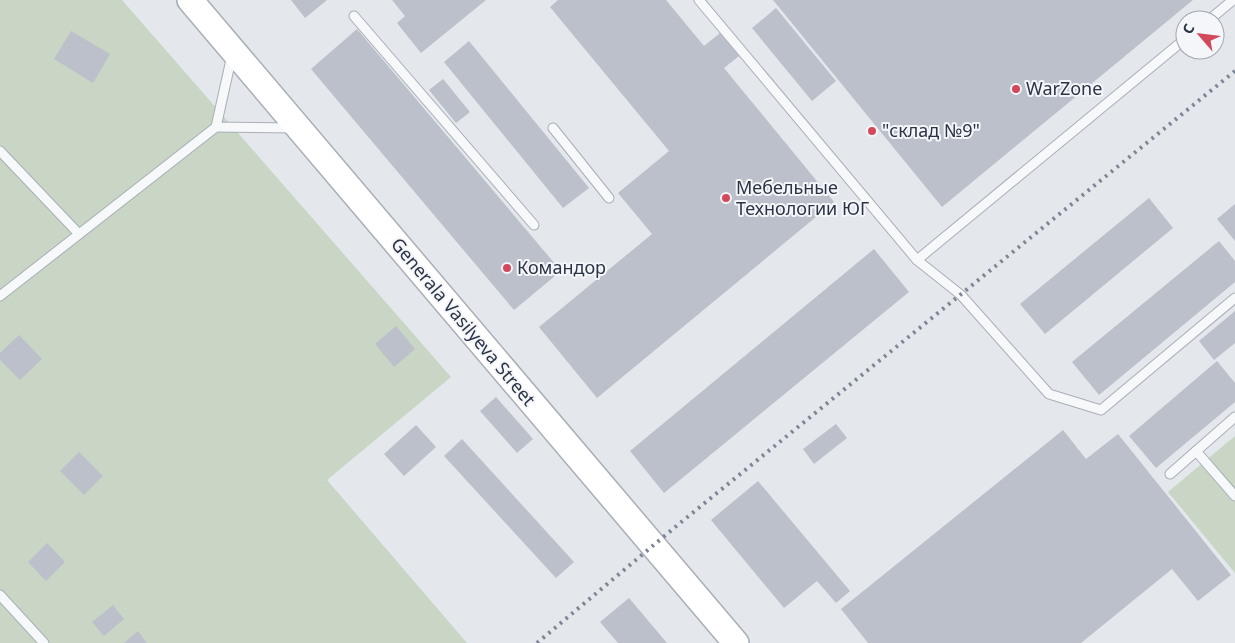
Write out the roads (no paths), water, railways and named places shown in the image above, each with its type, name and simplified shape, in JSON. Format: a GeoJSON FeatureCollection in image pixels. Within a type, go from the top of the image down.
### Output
{"type":"FeatureCollection","features":[{"type":"Feature","properties":{"kind":"main road","name":"Generala Vasilyeva Street"},"geometry":{"type":"LineString","coordinates":[[190,0],[736,643]]}},
{"type":"Feature","properties":{"kind":"lane"},"geometry":{"type":"LineString","coordinates":[[698,0],[917,260],[961,294],[1049,394],[1101,410],[1235,298]]}},
{"type":"Feature","properties":{"kind":"lane"},"geometry":{"type":"LineString","coordinates":[[1221,10],[1233,0]]}},
{"type":"Feature","properties":{"kind":"lane"},"geometry":{"type":"LineString","coordinates":[[354,16],[534,225]]}},
{"type":"Feature","properties":{"kind":"lane"},"geometry":{"type":"LineString","coordinates":[[917,260],[1175,47]]}},
{"type":"Feature","properties":{"kind":"lane"},"geometry":{"type":"LineString","coordinates":[[216,127],[232,54]]}},
{"type":"Feature","properties":{"kind":"lane"},"geometry":{"type":"LineString","coordinates":[[0,296],[216,127],[299,128]]}},
{"type":"Feature","properties":{"kind":"lane"},"geometry":{"type":"LineString","coordinates":[[554,128],[609,198]]}},
{"type":"Feature","properties":{"kind":"lane"},"geometry":{"type":"LineString","coordinates":[[0,150],[79,234]]}},
{"type":"Feature","properties":{"kind":"lane"},"geometry":{"type":"LineString","coordinates":[[1170,474],[1235,417]]}},
{"type":"Feature","properties":{"kind":"lane"},"geometry":{"type":"LineString","coordinates":[[1196,451],[1235,496]]}},
{"type":"Feature","properties":{"kind":"lane"},"geometry":{"type":"LineString","coordinates":[[0,596],[44,643]]}},
{"type":"Feature","properties":{"kind":"railway"},"geometry":{"type":"LineString","coordinates":[[537,643],[674,528],[1235,71]]}},
{"type":"Feature","properties":{"kind":"place","name":"WarZone"},"geometry":{"type":"Point","coordinates":[1016,89]}},
{"type":"Feature","properties":{"kind":"place","name":"\"склад №9\""},"geometry":{"type":"Point","coordinates":[872,131]}},
{"type":"Feature","properties":{"kind":"place","name":"Мебельные Технологии ЮГ"},"geometry":{"type":"Point","coordinates":[726,198]}},
{"type":"Feature","properties":{"kind":"place","name":"Командор"},"geometry":{"type":"Point","coordinates":[507,268]}}]}
